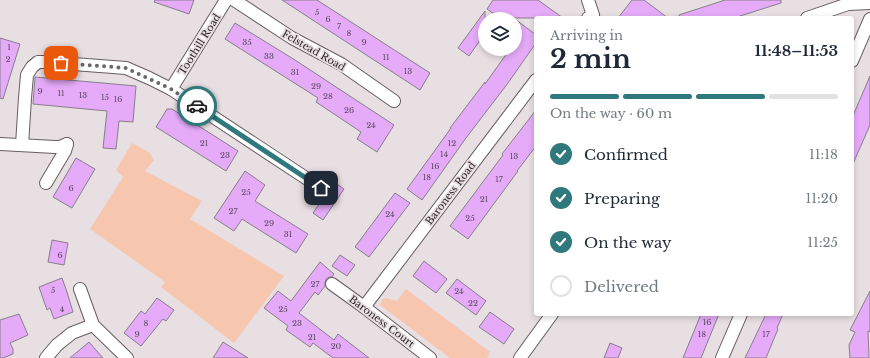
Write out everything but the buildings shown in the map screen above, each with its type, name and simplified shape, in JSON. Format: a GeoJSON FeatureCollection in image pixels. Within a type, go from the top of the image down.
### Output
{"type":"FeatureCollection","features":[{"type":"Feature","properties":{"kind":"street","name":"Toothill Road"},"geometry":{"type":"LineString","coordinates":[[171,89],[226,0]]}},
{"type":"Feature","properties":{"kind":"street","name":"Felstead Road"},"geometry":{"type":"LineString","coordinates":[[234,0],[292,38],[341,64],[394,101]]}},
{"type":"Feature","properties":{"kind":"street"},"geometry":{"type":"LineString","coordinates":[[588,0],[592,16]]}},
{"type":"Feature","properties":{"kind":"street"},"geometry":{"type":"LineString","coordinates":[[813,16],[848,4],[870,3]]}},
{"type":"Feature","properties":{"kind":"street"},"geometry":{"type":"LineString","coordinates":[[854,56],[870,19]]}},
{"type":"Feature","properties":{"kind":"street"},"geometry":{"type":"LineString","coordinates":[[22,145],[27,75],[32,67],[38,62],[126,68],[171,89],[321,188]]}},
{"type":"Feature","properties":{"kind":"street","name":"Baroness Road"},"geometry":{"type":"LineString","coordinates":[[364,307],[534,83]]}},
{"type":"Feature","properties":{"kind":"street"},"geometry":{"type":"LineString","coordinates":[[0,144],[60,147],[67,144],[65,151],[46,183]]}},
{"type":"Feature","properties":{"kind":"street","name":"Baroness Court"},"geometry":{"type":"LineString","coordinates":[[332,284],[430,358]]}},
{"type":"Feature","properties":{"kind":"street"},"geometry":{"type":"LineString","coordinates":[[80,288],[93,325],[126,358]]}},
{"type":"Feature","properties":{"kind":"street"},"geometry":{"type":"LineString","coordinates":[[520,358],[551,316]]}},
{"type":"Feature","properties":{"kind":"street"},"geometry":{"type":"LineString","coordinates":[[722,358],[740,316]]}},
{"type":"Feature","properties":{"kind":"street"},"geometry":{"type":"LineString","coordinates":[[46,358],[56,345],[72,333],[93,325]]}},
{"type":"Feature","properties":{"kind":"shaded area"},"geometry":{"type":"Polygon","coordinates":[[[132,143],[150,153],[154,160],[145,171],[202,201],[190,219],[284,276],[234,343],[161,287],[165,282],[90,229],[123,177],[116,170],[132,143]]]}},
{"type":"Feature","properties":{"kind":"shaded area"},"geometry":{"type":"Polygon","coordinates":[[[406,289],[490,352],[487,358],[450,358],[380,305],[382,300],[386,298],[397,301],[406,289]]]}},
{"type":"Feature","properties":{"kind":"way so far"},"geometry":{"type":"LineString","coordinates":[[61,63],[126,68],[171,89],[197,106]]}},
{"type":"Feature","properties":{"kind":"route"},"geometry":{"type":"LineString","coordinates":[[197,106],[321,188]]}}]}
